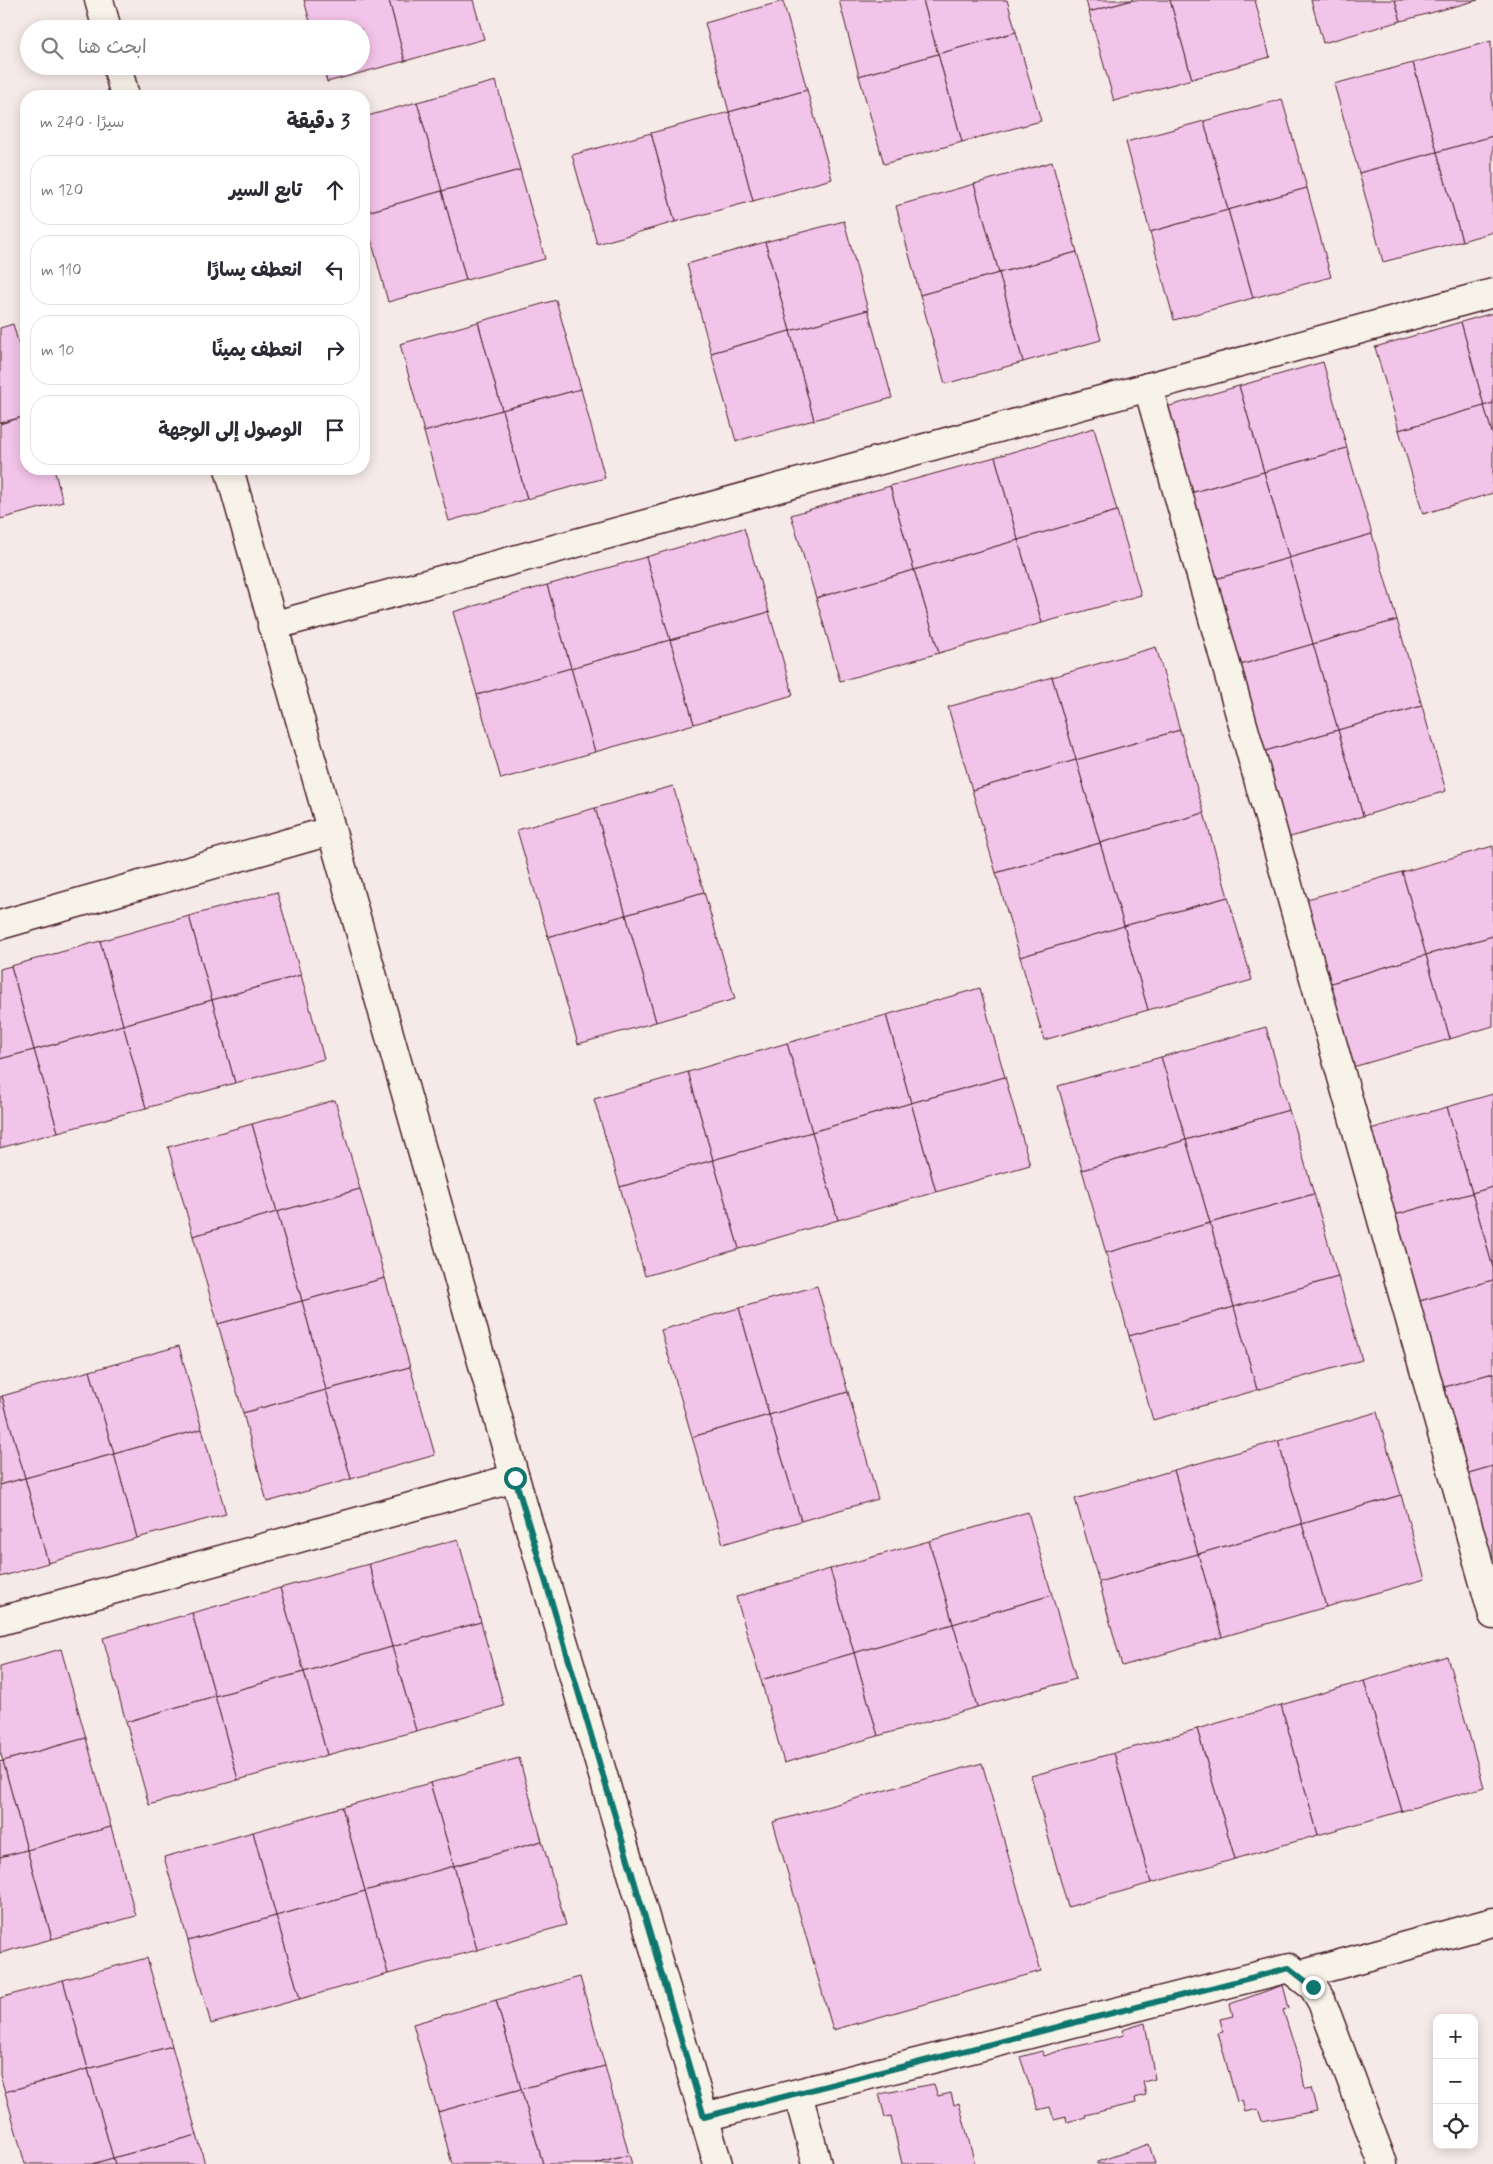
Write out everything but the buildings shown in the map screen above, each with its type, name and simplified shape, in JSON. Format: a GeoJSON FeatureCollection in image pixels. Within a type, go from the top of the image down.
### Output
{"type":"FeatureCollection","features":[{"type":"Feature","properties":{"kind":"street"},"geometry":{"type":"LineString","coordinates":[[98,0],[104,20]]}},
{"type":"Feature","properties":{"kind":"street"},"geometry":{"type":"LineString","coordinates":[[119,75],[123,90]]}},
{"type":"Feature","properties":{"kind":"street"},"geometry":{"type":"LineString","coordinates":[[272,626],[1493,293]]}},
{"type":"Feature","properties":{"kind":"street"},"geometry":{"type":"LineString","coordinates":[[1148,387],[1493,1615]]}},
{"type":"Feature","properties":{"kind":"street"},"geometry":{"type":"LineString","coordinates":[[231,475],[330,832],[515,1478],[718,2164]]}},
{"type":"Feature","properties":{"kind":"street"},"geometry":{"type":"LineString","coordinates":[[0,925],[330,832]]}},
{"type":"Feature","properties":{"kind":"street"},"geometry":{"type":"LineString","coordinates":[[0,1621],[515,1478]]}},
{"type":"Feature","properties":{"kind":"street"},"geometry":{"type":"LineString","coordinates":[[1300,1975],[1493,1922]]}},
{"type":"Feature","properties":{"kind":"street"},"geometry":{"type":"LineString","coordinates":[[704,2117],[1289,1968],[1313,1987],[1322,2002],[1383,2164]]}},
{"type":"Feature","properties":{"kind":"street"},"geometry":{"type":"LineString","coordinates":[[798,2094],[817,2164]]}},
{"type":"Feature","properties":{"kind":"route"},"geometry":{"type":"LineString","coordinates":[[515,1478],[704,2117],[1289,1968],[1313,1987]]}}]}
